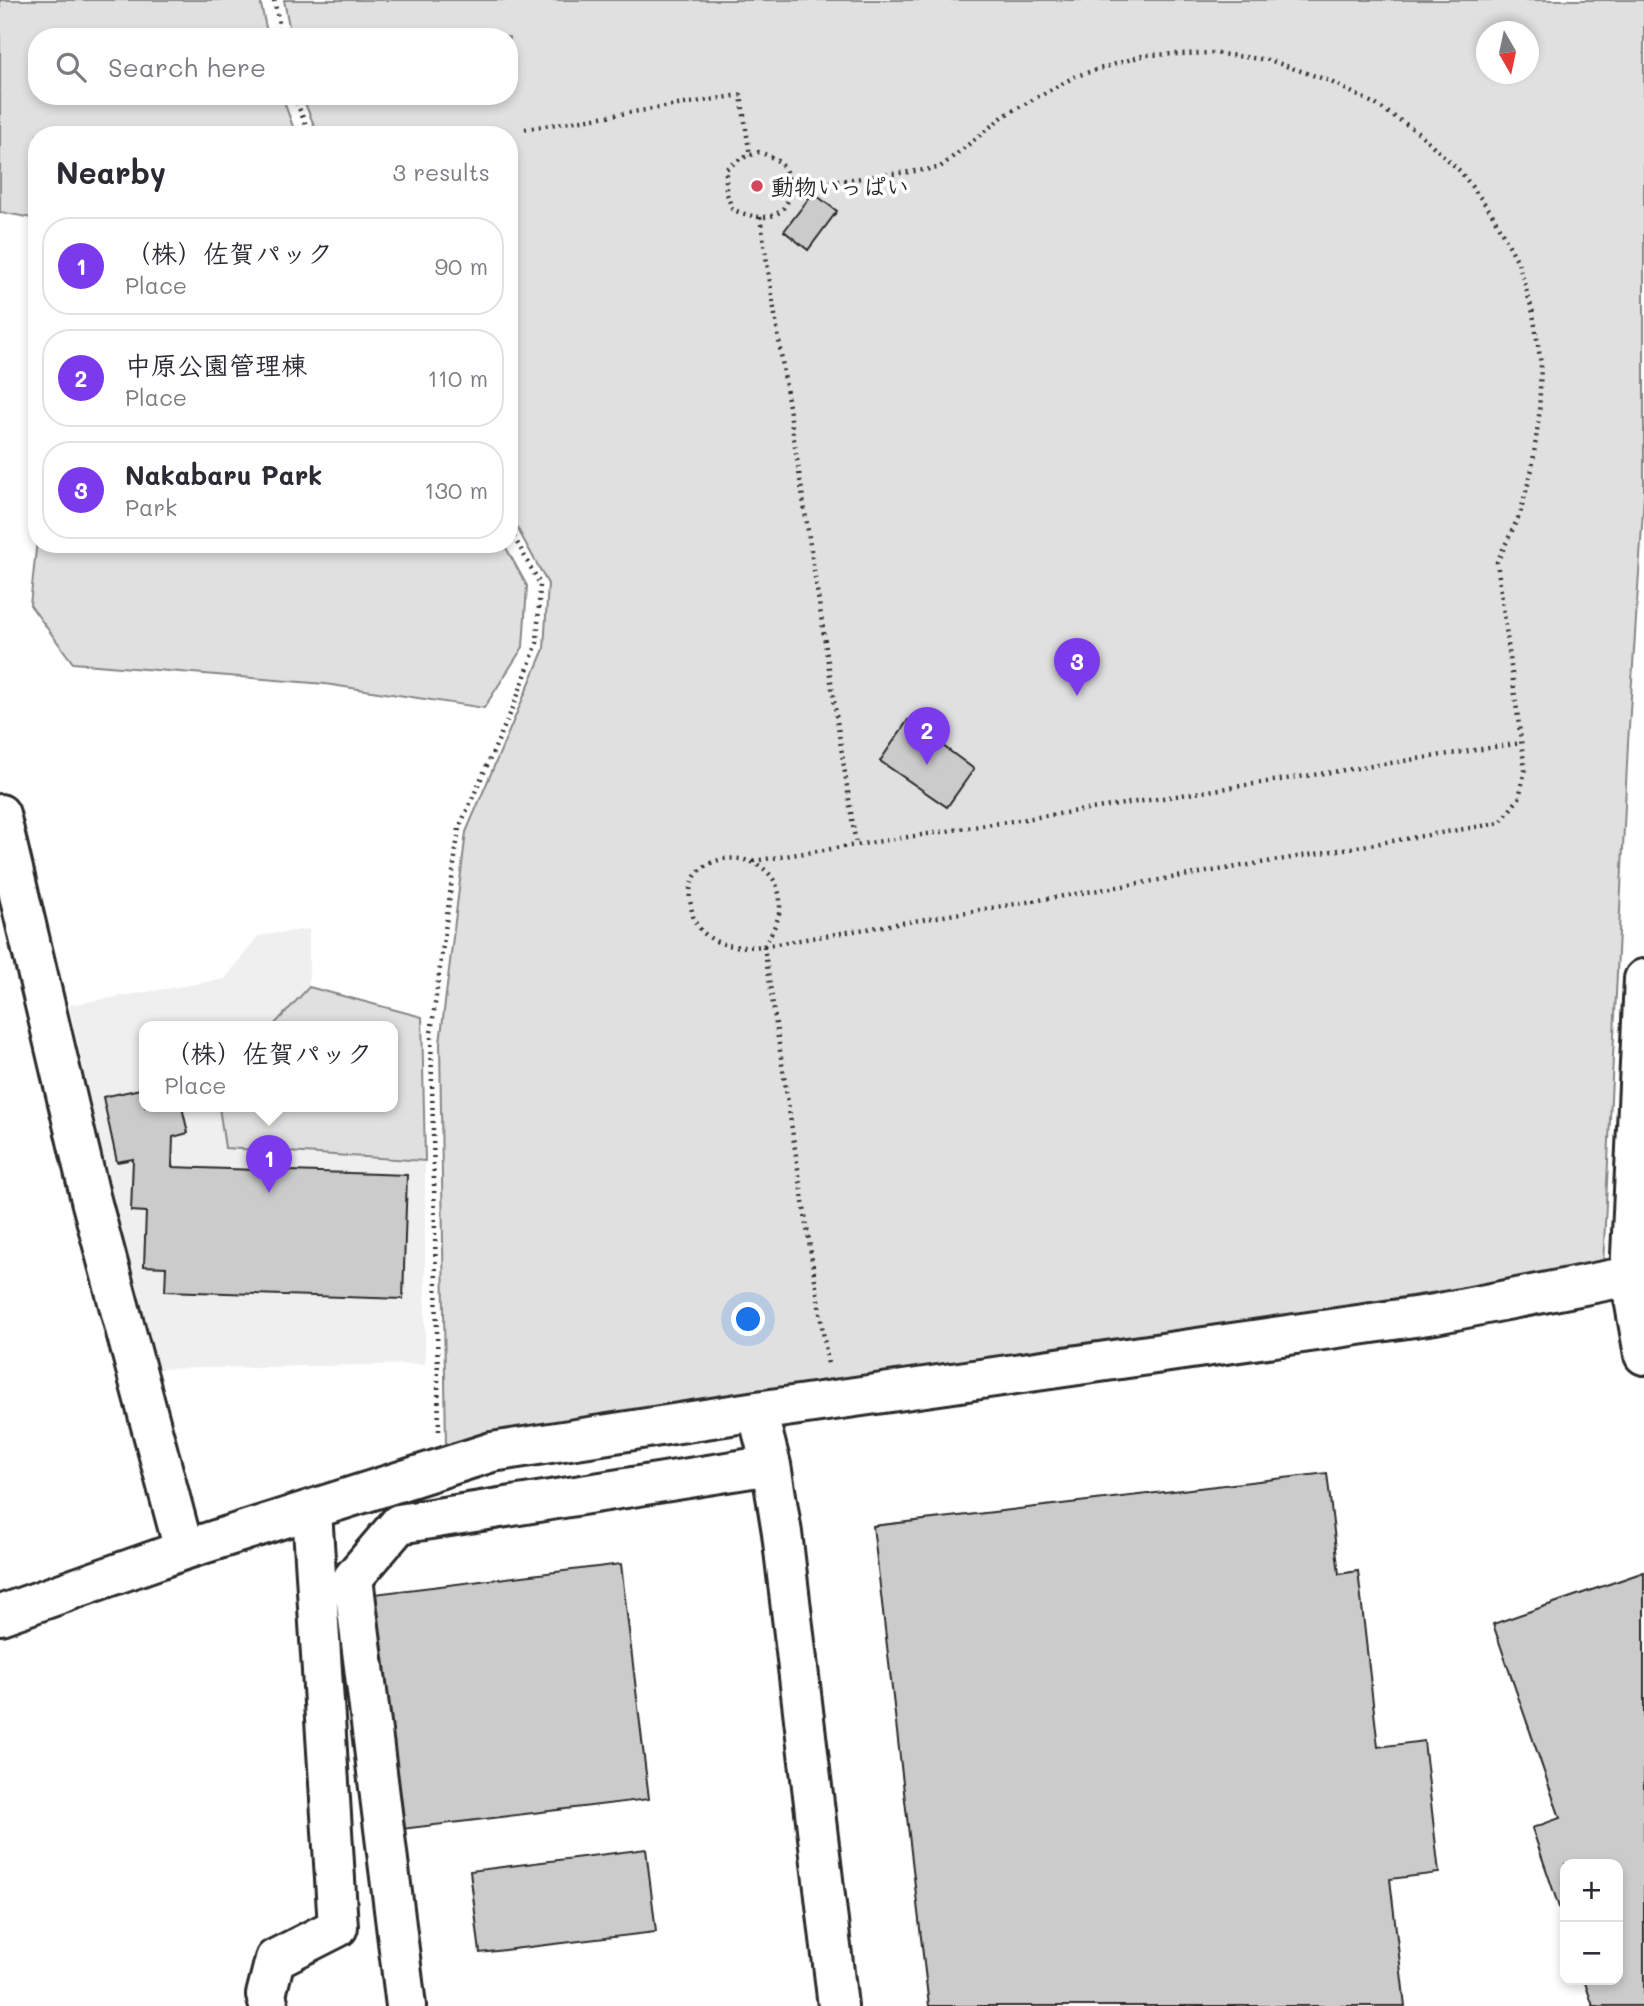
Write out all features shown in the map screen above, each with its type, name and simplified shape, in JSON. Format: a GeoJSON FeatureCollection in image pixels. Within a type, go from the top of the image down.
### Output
{"type":"FeatureCollection","features":[{"type":"Feature","properties":{"kind":"street"},"geometry":{"type":"LineString","coordinates":[[0,814],[92,1200],[184,1550]]}},
{"type":"Feature","properties":{"kind":"street"},"geometry":{"type":"LineString","coordinates":[[1644,979],[1630,1276],[1644,1355]]}},
{"type":"Feature","properties":{"kind":"street"},"geometry":{"type":"LineString","coordinates":[[0,1615],[184,1550],[492,1452],[757,1411],[1435,1314],[1630,1276]]}},
{"type":"Feature","properties":{"kind":"street"},"geometry":{"type":"LineString","coordinates":[[757,1411],[771,1465],[782,1533],[838,2006]]}},
{"type":"Feature","properties":{"kind":"street"},"geometry":{"type":"LineString","coordinates":[[406,2006],[353,1578],[399,1524],[771,1465]]}},
{"type":"Feature","properties":{"kind":"street"},"geometry":{"type":"LineString","coordinates":[[269,2006],[266,1994],[275,1959],[338,1927],[312,1511]]}},
{"type":"Feature","properties":{"kind":"path"},"geometry":{"type":"LineString","coordinates":[[274,0],[280,28]]}},
{"type":"Feature","properties":{"kind":"path"},"geometry":{"type":"LineString","coordinates":[[791,187],[939,168],[1017,108],[1076,76],[1145,55],[1213,53],[1269,60],[1326,80],[1375,104],[1418,132],[1460,172],[1491,212],[1518,262],[1533,313],[1541,364],[1539,416],[1532,469],[1520,514],[1497,562],[1525,770],[1519,798],[1500,823],[764,946],[737,948],[705,937],[693,919],[690,894],[696,874],[711,863],[732,856],[753,861],[768,870],[776,886],[780,905],[776,924],[764,946],[833,1401]]}},
{"type":"Feature","properties":{"kind":"path"},"geometry":{"type":"LineString","coordinates":[[525,129],[741,95],[750,156]]}},
{"type":"Feature","properties":{"kind":"path"},"geometry":{"type":"LineString","coordinates":[[298,105],[306,126]]}},
{"type":"Feature","properties":{"kind":"path"},"geometry":{"type":"LineString","coordinates":[[759,152],[771,156],[786,168],[791,187],[786,205],[772,216],[750,218],[732,209],[726,191],[726,169],[750,156],[759,152]]}},
{"type":"Feature","properties":{"kind":"path"},"geometry":{"type":"LineString","coordinates":[[760,217],[856,845]]}},
{"type":"Feature","properties":{"kind":"path"},"geometry":{"type":"LineString","coordinates":[[440,1467],[431,1033],[459,828],[515,703],[537,643],[540,584],[518,544]]}},
{"type":"Feature","properties":{"kind":"path"},"geometry":{"type":"LineString","coordinates":[[753,861],[1521,743]]}},
{"type":"Feature","properties":{"kind":"shaded area"},"geometry":{"type":"Polygon","coordinates":[[[0,0],[260,0],[266,28],[28,28],[28,105],[285,105],[293,126],[28,126],[28,217],[0,212],[0,0]]]}},
{"type":"Feature","properties":{"kind":"shaded area"},"geometry":{"type":"Polygon","coordinates":[[[284,0],[1644,0],[1644,495],[1628,743],[1603,1266],[446,1446],[440,1043],[466,832],[544,649],[548,584],[518,529],[518,126],[314,126],[306,105],[518,105],[518,28],[289,28],[284,0]]]}},
{"type":"Feature","properties":{"kind":"shaded area"},"geometry":{"type":"Polygon","coordinates":[[[36,553],[509,553],[527,586],[523,647],[484,708],[325,684],[73,663],[30,605],[36,553]]]}},
{"type":"Feature","properties":{"kind":"shaded area"},"geometry":{"type":"Polygon","coordinates":[[[309,929],[309,987],[278,1021],[139,1021],[139,1112],[220,1112],[226,1148],[425,1161],[425,1364],[152,1369],[69,1005],[225,979],[258,936],[309,929]]]}},
{"type":"Feature","properties":{"kind":"shaded area"},"geometry":{"type":"Polygon","coordinates":[[[309,987],[422,1017],[425,1161],[225,1148],[220,1112],[398,1112],[398,1021],[278,1021],[309,987]]]}},
{"type":"Feature","properties":{"kind":"building"},"geometry":{"type":"Polygon","coordinates":[[[813,193],[837,211],[808,250],[784,231],[813,193]]]}},
{"type":"Feature","properties":{"kind":"building"},"geometry":{"type":"Polygon","coordinates":[[[908,720],[974,769],[947,807],[880,761],[908,720]]]}},
{"type":"Feature","properties":{"kind":"building"},"geometry":{"type":"Polygon","coordinates":[[[139,1089],[139,1112],[183,1112],[188,1133],[173,1137],[172,1167],[407,1175],[403,1299],[165,1291],[166,1267],[144,1266],[146,1212],[131,1211],[133,1159],[117,1162],[103,1097],[139,1089]]]}},
{"type":"Feature","properties":{"kind":"building"},"geometry":{"type":"Polygon","coordinates":[[[1327,1473],[1339,1574],[1358,1571],[1378,1747],[1424,1741],[1439,1873],[1390,1879],[1405,2006],[929,2006],[873,1526],[1327,1473]]]}},
{"type":"Feature","properties":{"kind":"building"},"geometry":{"type":"Polygon","coordinates":[[[621,1564],[649,1799],[402,1829],[374,1594],[621,1564]]]}},
{"type":"Feature","properties":{"kind":"building"},"geometry":{"type":"Polygon","coordinates":[[[1644,1572],[1644,2006],[1593,2006],[1586,1985],[1623,1985],[1623,1859],[1560,1859],[1560,1910],[1532,1828],[1560,1818],[1493,1624],[1644,1572]]]}},
{"type":"Feature","properties":{"kind":"building"},"geometry":{"type":"Polygon","coordinates":[[[646,1849],[656,1932],[480,1953],[470,1871],[646,1849]]]}},
{"type":"Feature","properties":{"kind":"place","name":"動物いっぱい"},"geometry":{"type":"Point","coordinates":[757,186]}},
{"type":"Feature","properties":{"kind":"place","name":"Nakabaru Park"},"geometry":{"type":"Point","coordinates":[1077,696]}},
{"type":"Feature","properties":{"kind":"place","name":"中原公園管理棟"},"geometry":{"type":"Point","coordinates":[927,765]}},
{"type":"Feature","properties":{"kind":"place","name":"（株）佐賀パック"},"geometry":{"type":"Point","coordinates":[269,1193]}}]}
